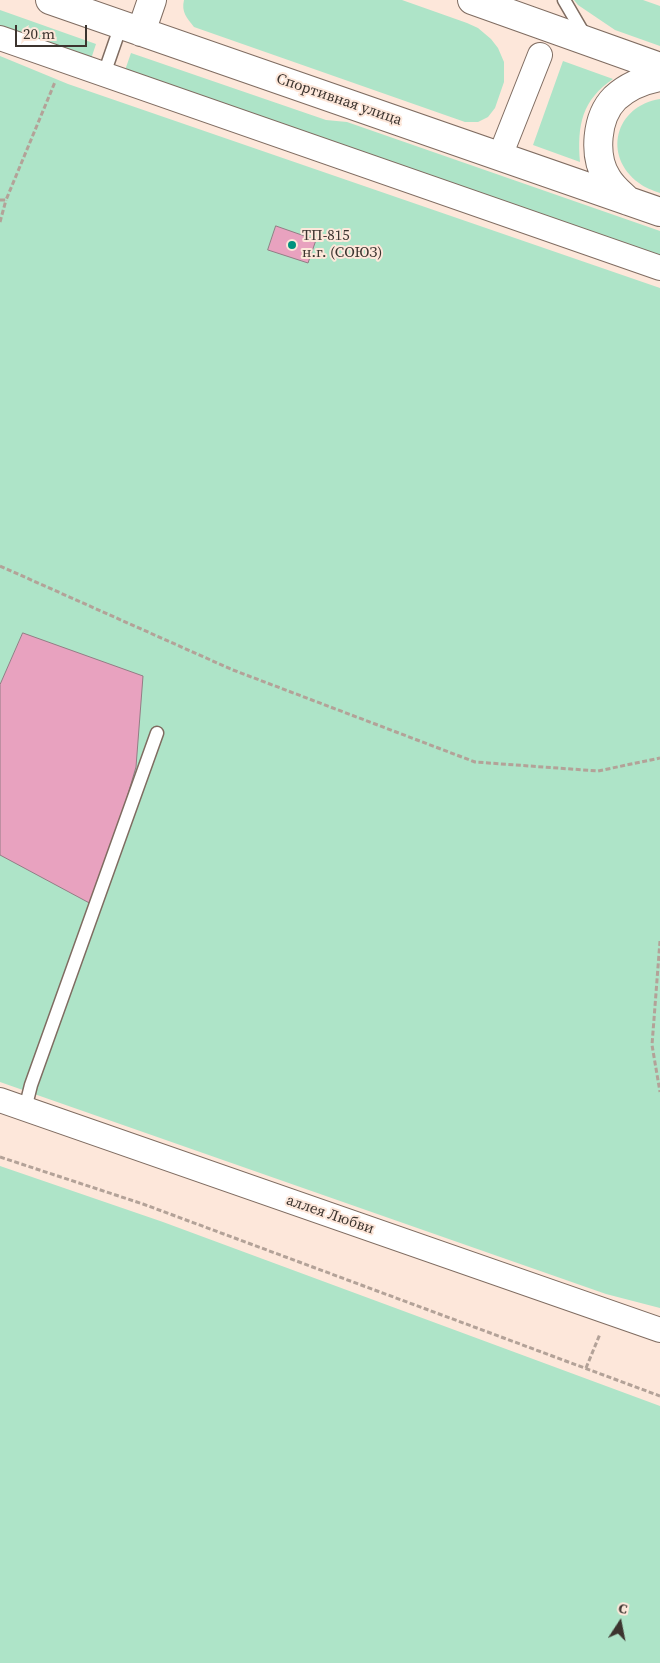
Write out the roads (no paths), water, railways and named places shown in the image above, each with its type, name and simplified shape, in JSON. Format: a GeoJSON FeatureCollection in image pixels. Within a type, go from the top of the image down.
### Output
{"type":"FeatureCollection","features":[{"type":"Feature","properties":{"kind":"main road","name":"Спортивная улица"},"geometry":{"type":"LineString","coordinates":[[50,0],[660,212]]}},
{"type":"Feature","properties":{"kind":"main road"},"geometry":{"type":"LineString","coordinates":[[131,29],[152,0]]}},
{"type":"Feature","properties":{"kind":"main road"},"geometry":{"type":"LineString","coordinates":[[472,0],[588,40],[660,68]]}},
{"type":"Feature","properties":{"kind":"main road","name":"Спортивная улица"},"geometry":{"type":"LineString","coordinates":[[628,201],[606,178],[598,155],[598,136],[604,117],[614,99],[630,86],[660,77]]}},
{"type":"Feature","properties":{"kind":"street"},"geometry":{"type":"LineString","coordinates":[[0,38],[660,268]]}},
{"type":"Feature","properties":{"kind":"street"},"geometry":{"type":"LineString","coordinates":[[500,156],[540,55]]}},
{"type":"Feature","properties":{"kind":"street","name":"аллея Любви"},"geometry":{"type":"LineString","coordinates":[[0,1100],[660,1330]]}},
{"type":"Feature","properties":{"kind":"lane"},"geometry":{"type":"LineString","coordinates":[[564,0],[588,40]]}},
{"type":"Feature","properties":{"kind":"lane"},"geometry":{"type":"LineString","coordinates":[[104,74],[131,29]]}},
{"type":"Feature","properties":{"kind":"lane"},"geometry":{"type":"LineString","coordinates":[[25,1109],[31,1085],[157,733]]}},
{"type":"Feature","properties":{"kind":"place","name":"ТП-815 н.г. (СОЮЗ)"},"geometry":{"type":"Point","coordinates":[292,245]}}]}
